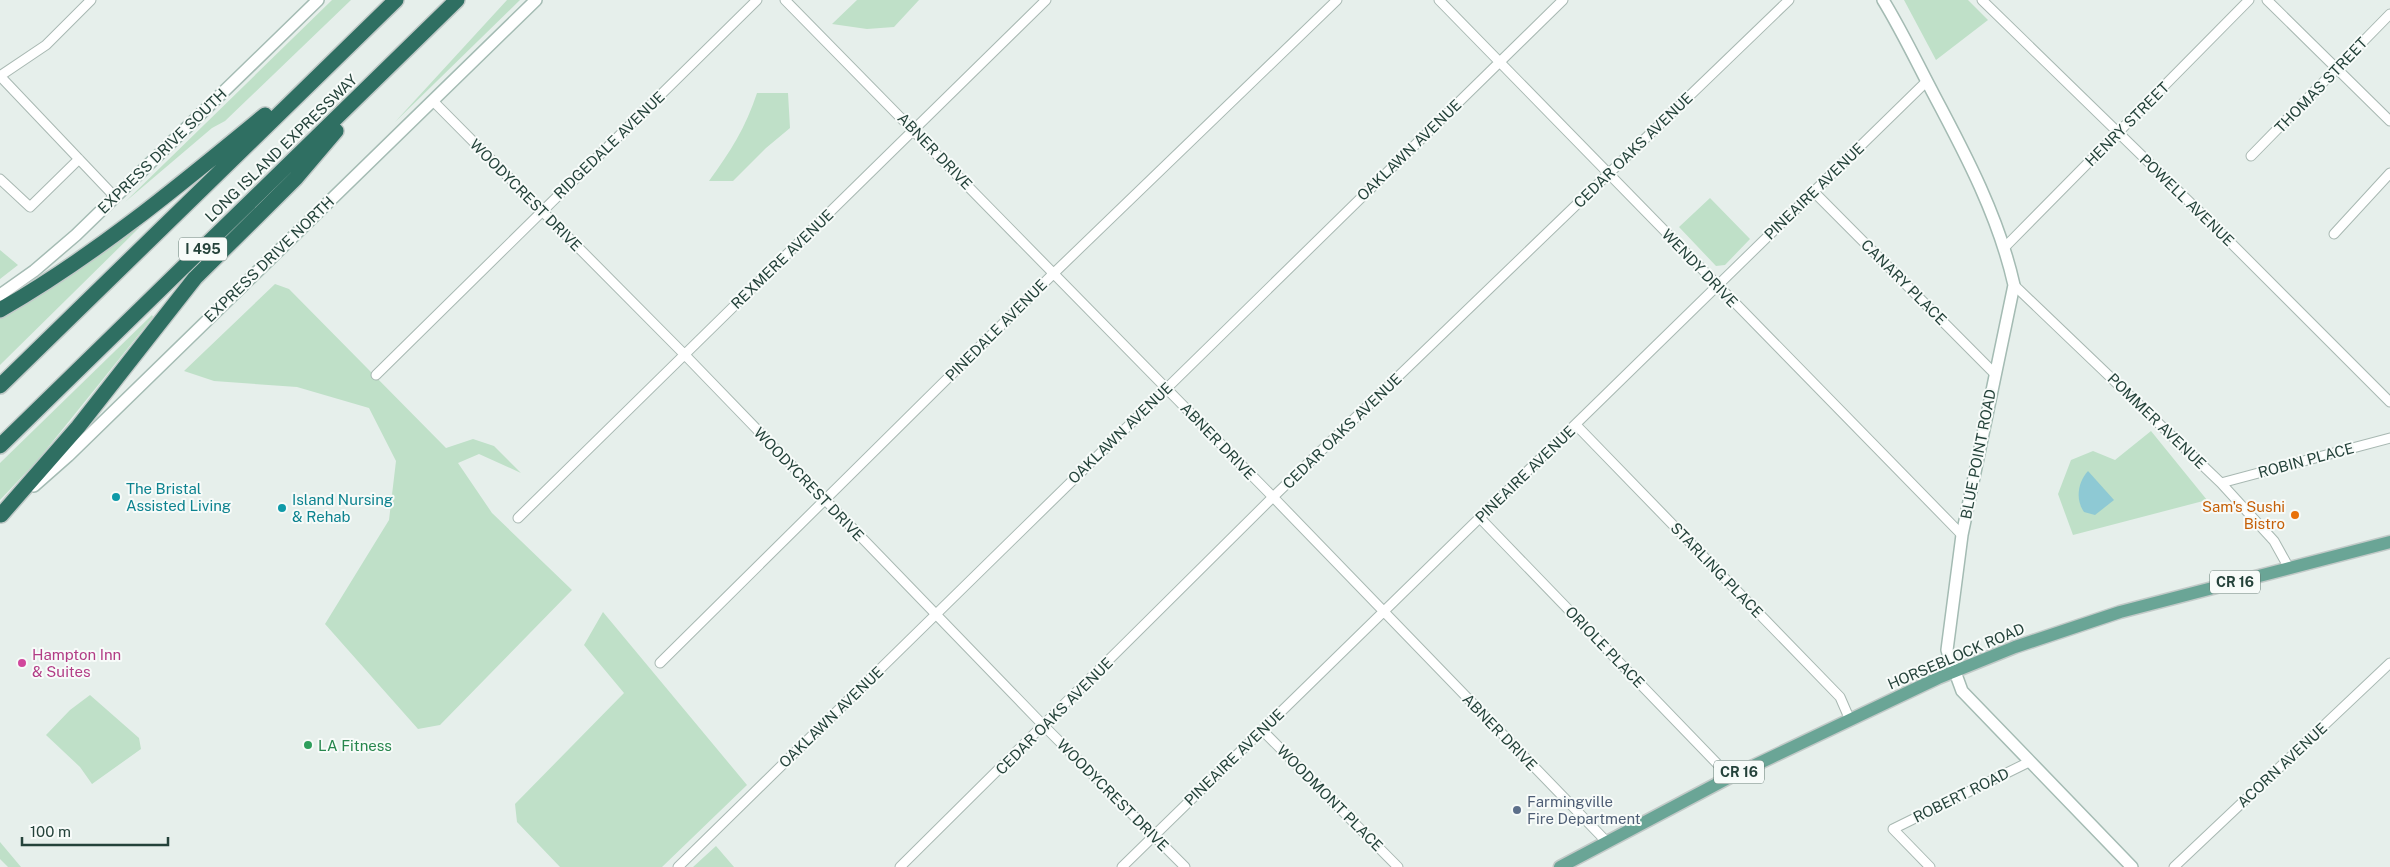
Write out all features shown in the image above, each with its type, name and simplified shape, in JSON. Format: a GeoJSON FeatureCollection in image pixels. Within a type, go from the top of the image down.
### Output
{"type":"FeatureCollection","features":[{"type":"Feature","properties":{"kind":"highway","name":"LONG ISLAND EXPRESSWAY"},"geometry":{"type":"LineString","coordinates":[[0,386],[396,0]]}},
{"type":"Feature","properties":{"kind":"highway","name":"LONG ISLAND EXPRESSWAY"},"geometry":{"type":"LineString","coordinates":[[0,446],[457,0]]}},
{"type":"Feature","properties":{"kind":"highway"},"geometry":{"type":"LineString","coordinates":[[0,310],[82,259],[139,218],[347,47]]}},
{"type":"Feature","properties":{"kind":"highway"},"geometry":{"type":"LineString","coordinates":[[0,516],[78,427],[195,278],[296,178],[404,52]]}},
{"type":"Feature","properties":{"kind":"main road","name":"EXPRESS DRIVE SOUTH"},"geometry":{"type":"LineString","coordinates":[[0,295],[50,257],[115,197],[318,0]]}},
{"type":"Feature","properties":{"kind":"main road","name":"EXPRESS DRIVE NORTH"},"geometry":{"type":"LineString","coordinates":[[0,516],[68,456],[536,0]]}},
{"type":"Feature","properties":{"kind":"main road","name":"BLUE POINT ROAD"},"geometry":{"type":"LineString","coordinates":[[1884,0],[1905,36],[1967,157],[2004,248],[2014,284],[1962,534],[1947,650],[1962,691],[2132,867]]}},
{"type":"Feature","properties":{"kind":"main road","name":"HORSEBLOCK ROAD"},"geometry":{"type":"LineString","coordinates":[[1560,867],[1730,777],[1954,672],[2081,623],[2390,542]]}},
{"type":"Feature","properties":{"kind":"street"},"geometry":{"type":"LineString","coordinates":[[91,0],[46,45],[0,76],[115,197]]}},
{"type":"Feature","properties":{"kind":"street","name":"RIDGEDALE AVENUE"},"geometry":{"type":"LineString","coordinates":[[376,375],[758,0]]}},
{"type":"Feature","properties":{"kind":"street","name":"ABNER DRIVE"},"geometry":{"type":"LineString","coordinates":[[786,0],[1273,497],[1606,841]]}},
{"type":"Feature","properties":{"kind":"street","name":"REXMERE AVENUE"},"geometry":{"type":"LineString","coordinates":[[518,518],[1046,0]]}},
{"type":"Feature","properties":{"kind":"street","name":"PINEDALE AVENUE"},"geometry":{"type":"LineString","coordinates":[[660,663],[1053,274],[1337,0]]}},
{"type":"Feature","properties":{"kind":"street","name":"WENDY DRIVE"},"geometry":{"type":"LineString","coordinates":[[1439,0],[1609,172],[1716,285],[1962,534]]}},
{"type":"Feature","properties":{"kind":"street","name":"OAKLAWN AVENUE"},"geometry":{"type":"LineString","coordinates":[[678,867],[1563,0]]}},
{"type":"Feature","properties":{"kind":"street","name":"CEDAR OAKS AVENUE"},"geometry":{"type":"LineString","coordinates":[[900,867],[1273,497],[1789,0]]}},
{"type":"Feature","properties":{"kind":"street","name":"POWELL AVENUE"},"geometry":{"type":"LineString","coordinates":[[1982,0],[2358,368],[2390,402]]}},
{"type":"Feature","properties":{"kind":"street","name":"HENRY STREET"},"geometry":{"type":"LineString","coordinates":[[2004,248],[2249,0]]}},
{"type":"Feature","properties":{"kind":"street"},"geometry":{"type":"LineString","coordinates":[[2268,0],[2336,70],[2390,121]]}},
{"type":"Feature","properties":{"kind":"street","name":"THOMAS STREET"},"geometry":{"type":"LineString","coordinates":[[2251,156],[2390,14]]}},
{"type":"Feature","properties":{"kind":"street","name":"PINEAIRE AVENUE"},"geometry":{"type":"LineString","coordinates":[[1122,867],[1927,81]]}},
{"type":"Feature","properties":{"kind":"street","name":"WOODYCREST DRIVE"},"geometry":{"type":"LineString","coordinates":[[433,101],[684,354],[1044,726],[1186,867]]}},
{"type":"Feature","properties":{"kind":"street"},"geometry":{"type":"LineString","coordinates":[[0,179],[30,208],[79,159]]}},
{"type":"Feature","properties":{"kind":"street"},"geometry":{"type":"LineString","coordinates":[[2334,234],[2390,173]]}},
{"type":"Feature","properties":{"kind":"street","name":"CANARY PLACE"},"geometry":{"type":"LineString","coordinates":[[1814,192],[1994,373]]}},
{"type":"Feature","properties":{"kind":"street","name":"POMMER AVENUE"},"geometry":{"type":"LineString","coordinates":[[2014,284],[2221,483],[2274,541],[2289,568]]}},
{"type":"Feature","properties":{"kind":"street","name":"STARLING PLACE"},"geometry":{"type":"LineString","coordinates":[[1576,425],[1840,697],[1850,720]]}},
{"type":"Feature","properties":{"kind":"street","name":"ROBIN PLACE"},"geometry":{"type":"LineString","coordinates":[[2221,483],[2390,438]]}},
{"type":"Feature","properties":{"kind":"street","name":"ORIOLE PLACE"},"geometry":{"type":"LineString","coordinates":[[1480,518],[1730,777]]}},
{"type":"Feature","properties":{"kind":"street","name":"ACORN AVENUE"},"geometry":{"type":"LineString","coordinates":[[2174,867],[2390,663]]}},
{"type":"Feature","properties":{"kind":"street","name":"WOODMONT PLACE"},"geometry":{"type":"LineString","coordinates":[[1262,730],[1398,867]]}},
{"type":"Feature","properties":{"kind":"street","name":"ROBERT ROAD"},"geometry":{"type":"LineString","coordinates":[[1930,867],[1893,829],[2029,762]]}},
{"type":"Feature","properties":{"kind":"green space"},"geometry":{"type":"Polygon","coordinates":[[[332,0],[351,0],[225,121],[212,128],[125,202],[332,0]]]}},
{"type":"Feature","properties":{"kind":"green space"},"geometry":{"type":"Polygon","coordinates":[[[507,0],[520,0],[395,122],[507,0]]]}},
{"type":"Feature","properties":{"kind":"green space"},"geometry":{"type":"Polygon","coordinates":[[[857,0],[919,0],[894,27],[867,29],[832,24],[857,0]]]}},
{"type":"Feature","properties":{"kind":"green space"},"geometry":{"type":"Polygon","coordinates":[[[1904,0],[1968,0],[1988,20],[1936,60],[1904,0]]]}},
{"type":"Feature","properties":{"kind":"green space"},"geometry":{"type":"Polygon","coordinates":[[[757,93],[788,93],[790,128],[766,148],[733,181],[709,181],[737,139],[757,93]]]}},
{"type":"Feature","properties":{"kind":"green space"},"geometry":{"type":"Polygon","coordinates":[[[1710,198],[1750,239],[1725,265],[1716,266],[1679,227],[1710,198]]]}},
{"type":"Feature","properties":{"kind":"green space"},"geometry":{"type":"Polygon","coordinates":[[[136,227],[139,228],[0,365],[0,316],[136,227]]]}},
{"type":"Feature","properties":{"kind":"green space"},"geometry":{"type":"Polygon","coordinates":[[[0,250],[18,265],[0,279],[0,250]]]}},
{"type":"Feature","properties":{"kind":"green space"},"geometry":{"type":"Polygon","coordinates":[[[275,284],[289,289],[446,448],[473,439],[494,446],[521,473],[479,454],[458,463],[492,513],[572,590],[440,725],[418,729],[325,624],[389,520],[396,461],[369,408],[297,387],[214,381],[184,371],[275,284]]]}},
{"type":"Feature","properties":{"kind":"green space"},"geometry":{"type":"Polygon","coordinates":[[[152,315],[153,317],[37,461],[0,500],[0,463],[152,315]]]}},
{"type":"Feature","properties":{"kind":"green space"},"geometry":{"type":"Polygon","coordinates":[[[2151,431],[2207,500],[2073,535],[2058,494],[2071,460],[2093,451],[2115,460],[2151,431]]]}},
{"type":"Feature","properties":{"kind":"green space"},"geometry":{"type":"Polygon","coordinates":[[[603,612],[747,785],[662,867],[560,867],[517,822],[515,804],[624,693],[584,645],[603,612]]]}},
{"type":"Feature","properties":{"kind":"green space"},"geometry":{"type":"Polygon","coordinates":[[[90,695],[139,738],[141,749],[92,784],[80,767],[46,735],[70,710],[90,695]]]}},
{"type":"Feature","properties":{"kind":"green space"},"geometry":{"type":"Polygon","coordinates":[[[0,842],[21,867],[8,867],[0,859],[0,842]]]}},
{"type":"Feature","properties":{"kind":"green space"},"geometry":{"type":"Polygon","coordinates":[[[716,846],[734,867],[693,867],[716,846]]]}},
{"type":"Feature","properties":{"kind":"water"},"geometry":{"type":"Polygon","coordinates":[[[2088,471],[2114,500],[2095,515],[2084,512],[2079,502],[2080,485],[2088,471]]]}},
{"type":"Feature","properties":{"kind":"place","name":"The Bristal Assisted Living"},"geometry":{"type":"Point","coordinates":[116,497]}},
{"type":"Feature","properties":{"kind":"place","name":"Island Nursing & Rehab"},"geometry":{"type":"Point","coordinates":[282,508]}},
{"type":"Feature","properties":{"kind":"place","name":"Sam's Sushi Bistro"},"geometry":{"type":"Point","coordinates":[2295,515]}},
{"type":"Feature","properties":{"kind":"place","name":"Hampton Inn & Suites"},"geometry":{"type":"Point","coordinates":[22,663]}},
{"type":"Feature","properties":{"kind":"place","name":"LA Fitness"},"geometry":{"type":"Point","coordinates":[308,745]}},
{"type":"Feature","properties":{"kind":"place","name":"Farmingville Fire Department"},"geometry":{"type":"Point","coordinates":[1517,810]}}]}
